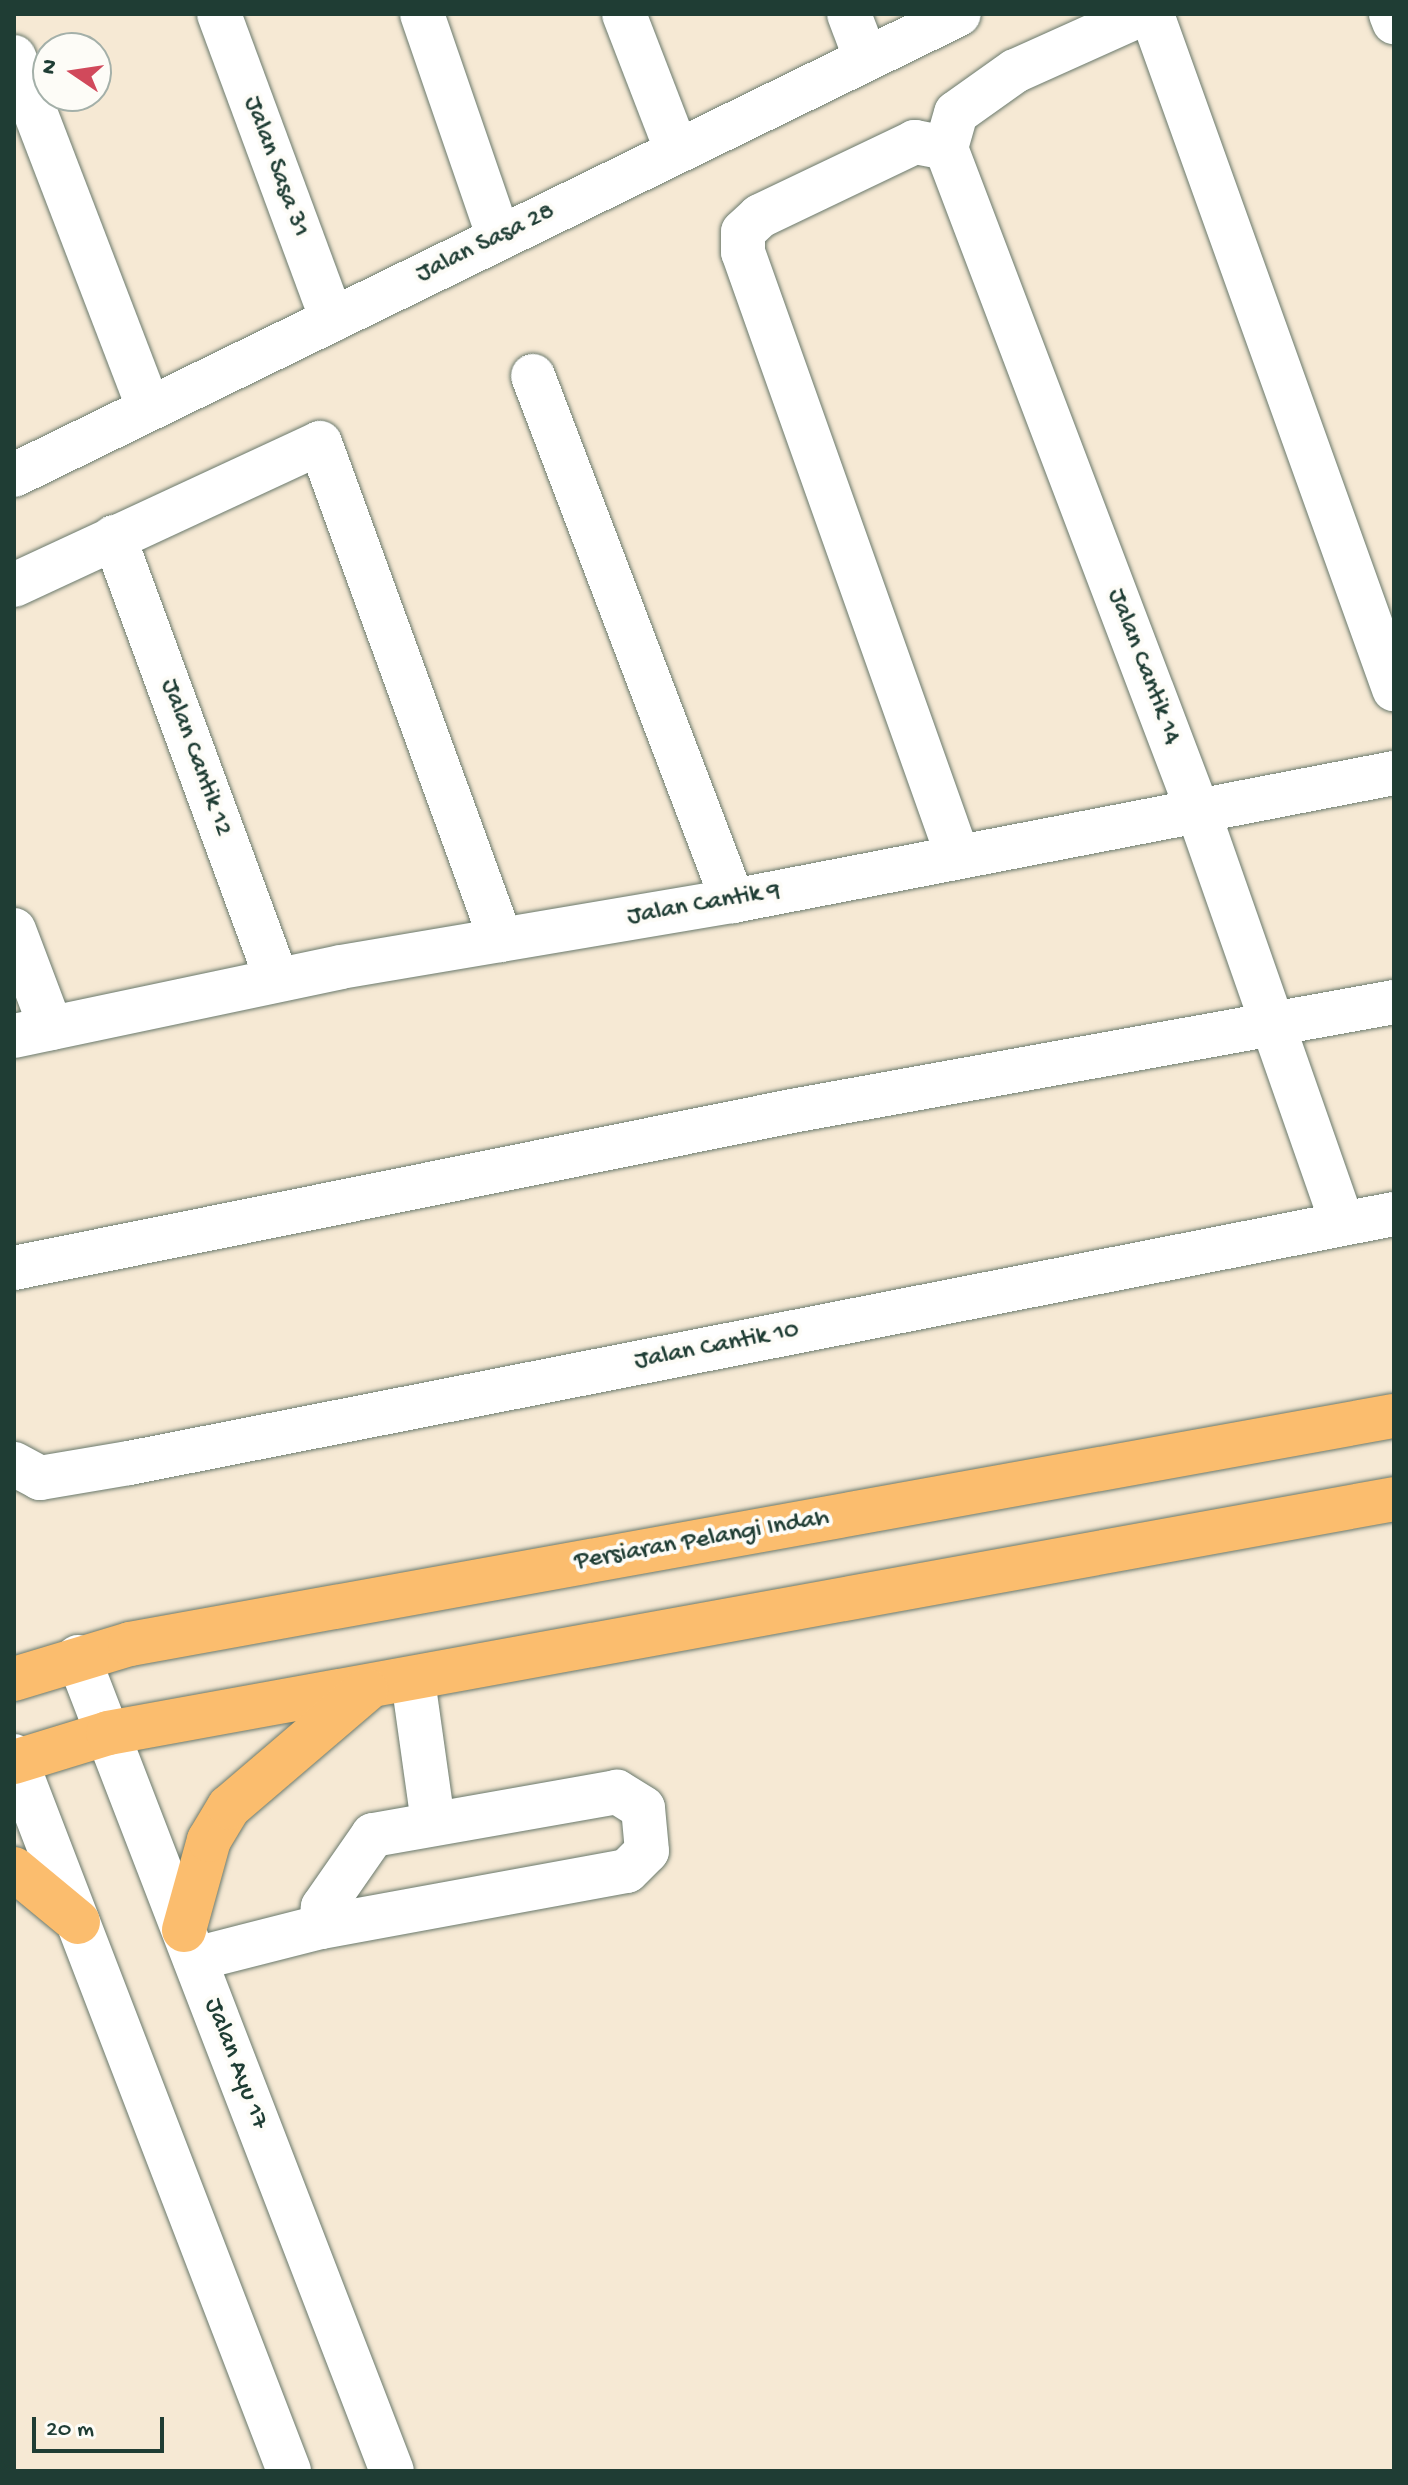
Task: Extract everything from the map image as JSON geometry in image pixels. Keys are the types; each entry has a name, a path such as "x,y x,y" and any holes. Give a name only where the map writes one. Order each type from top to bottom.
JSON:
{"main road":[{"name":"Persiaran Pelangi Indah","path":"14,1679 78,1657 1394,1416"},
{"path":"15,1760 108,1733 366,1690 1394,1499"},
{"path":"189,1944 209,1840 229,1807 366,1690"},
{"path":"14,1869 78,1922"}],"street":[{"name":"Jalan Sasa 31","path":"219,14 332,320"},
{"path":"422,14 499,238"},
{"path":"624,14 677,151"},
{"path":"849,14 866,59"},
{"name":"Jalan Sasa 28","path":"14,475 959,14"},
{"path":"958,857 743,252 743,232 760,216 915,142 951,131 1015,71 1143,14 1155,23 1394,689"},
{"path":"1391,14 1394,22"},
{"path":"14,57 149,408"},
{"name":"Jalan Cantik 14","path":"951,131 1199,814 1342,1223"},
{"path":"533,376 733,901"},
{"path":"14,585 320,443 501,940"},
{"name":"Jalan Cantik 12","path":"114,537 277,980"},
{"name":"Jalan Cantik 9","path":"32,1032 277,980 733,901 1199,814 1394,773"},
{"path":"14,930 32,1032"},
{"path":"14,1268 792,1111 1394,1002"},
{"name":"Jalan Cantik 10","path":"27,1471 1394,1214"},
{"name":"Jalan Ayu 17","path":"78,1657 392,2471"},
{"path":"413,1680 433,1822"},
{"path":"15,1760 289,2471"},
{"path":"189,1944 321,1927 627,1871 647,1851 643,1808 617,1792 373,1835 356,1849 323,1907 321,1927"}]}
